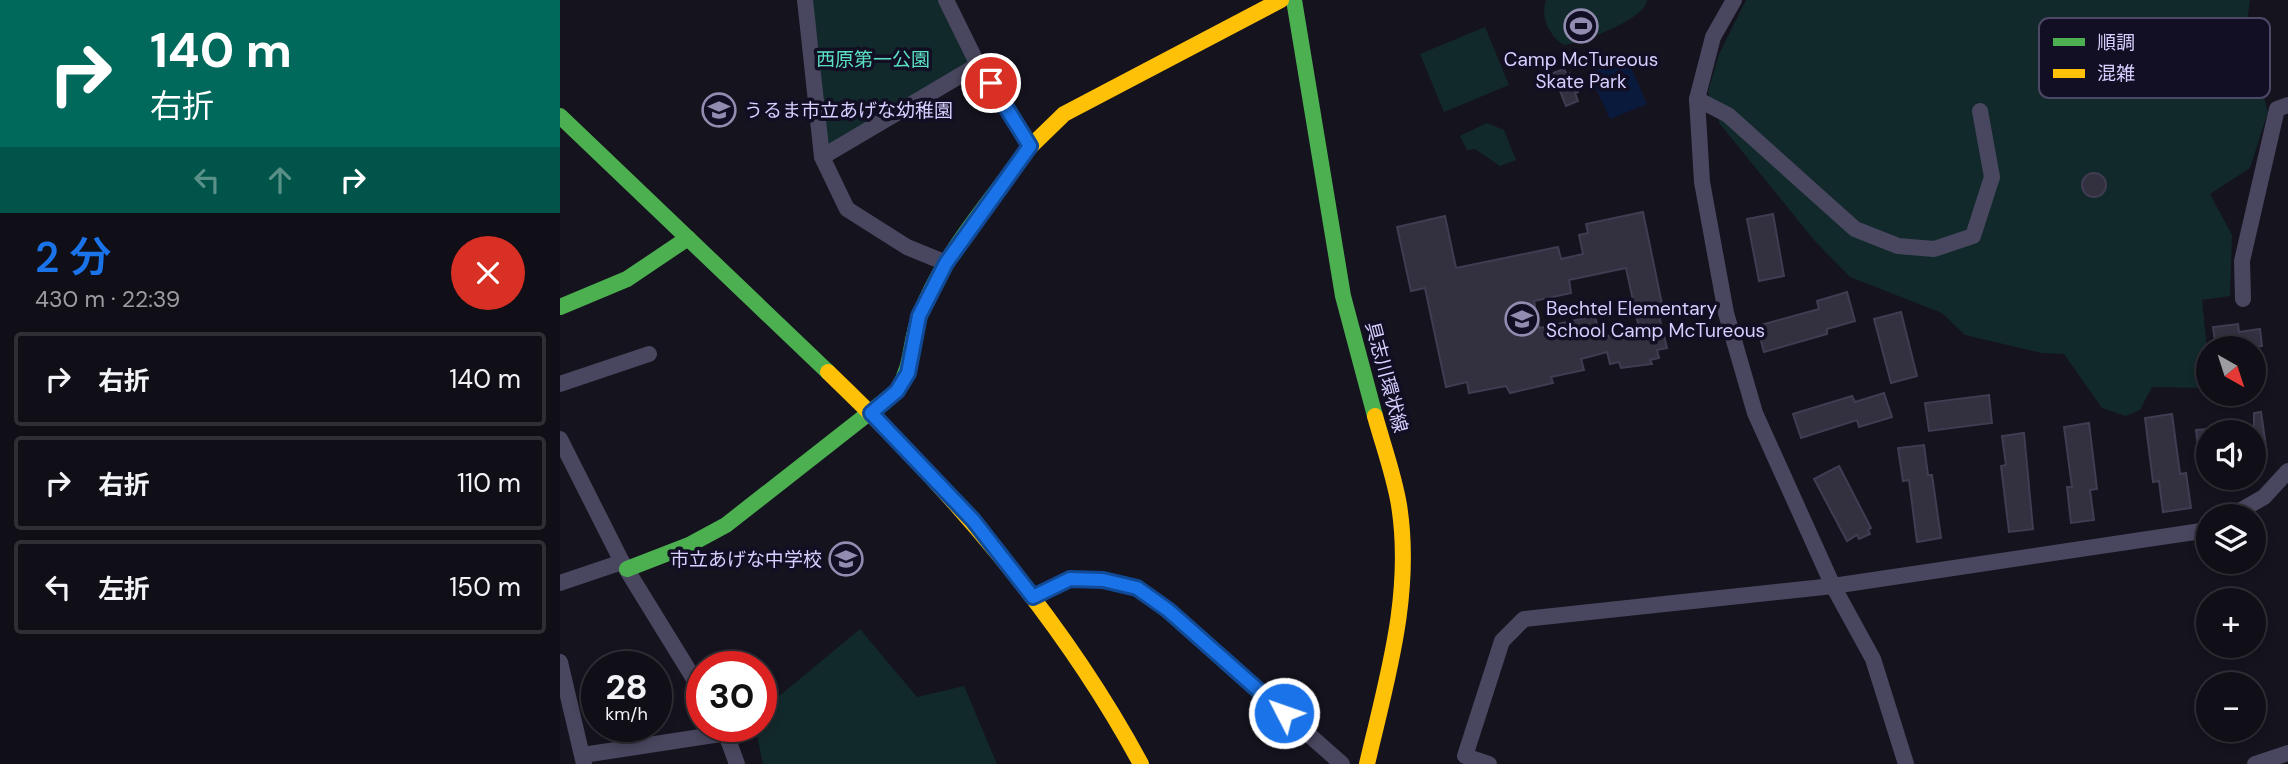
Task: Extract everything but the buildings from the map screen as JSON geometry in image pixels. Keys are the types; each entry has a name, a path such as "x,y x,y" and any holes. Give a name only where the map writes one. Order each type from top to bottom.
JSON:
{"street":[{"path":"804,0 822,157 847,209 907,247 946,263"},
{"path":"947,0 978,65 1030,146"},
{"path":"560,583 689,545 726,525 871,413 897,391 908,373 919,316 946,263 1030,146 1064,114 1281,0"},
{"name":"具志川環状線","path":"1294,0 1343,296 1399,504 1404,568 1401,618 1367,764"},
{"path":"1734,0 1713,37 1697,99 1702,182 1726,313 1755,413 1833,586 1873,659 1906,764"},
{"path":"822,157 978,65"},
{"path":"1697,99 1728,115 1854,229 1898,246 1934,249 1973,236 1983,211 1992,177 1980,111"},
{"path":"2243,299 2242,261 2277,109 2288,104"},
{"path":"560,116 871,413 973,520 1033,597 1115,716 1141,764"},
{"path":"560,307 599,294 640,274 688,238"},
{"path":"560,384 649,354"},
{"path":"560,439 624,566 686,666"},
{"path":"2252,504 2264,497 2288,471"},
{"path":"1489,764 1465,756 1502,641 1524,619 1833,586 2196,532"},
{"path":"1033,597 1070,579 1103,580 1137,588 1168,610 1342,764"},
{"path":"560,662 583,760 686,738"},
{"path":"729,742 737,764"},
{"path":"2255,764 2288,753"}],"green space":[{"name":"西原第一公園","path":"805,0 946,0 978,65 822,157"},
{"name":"Camp McTureous Skate Park","path":"1546,0 1647,0 1636,15 1625,22 1564,45 1547,25 1544,13"},
{"path":"1746,0 2250,0 2248,18 2039,18 2039,98 2264,98 2268,112 2250,168 2210,194 2232,235 2230,296 2202,300 2206,336 2196,336 2196,388 2152,387 2140,410 2126,416 2102,408 2064,354 2041,353 1965,335 1942,313 1850,277 1814,240 1720,124 1708,92 1719,54"},
{"path":"1485,27 1509,85 1444,112 1420,54"},
{"path":"1487,123 1504,130 1516,160 1500,166 1475,149 1467,150 1460,136"},
{"path":"860,629 917,697 964,686 997,764 763,764 758,742 777,742 777,698"}],"water":[{"path":"1627,58 1647,104 1610,119 1589,73"}],"traffic: fast":[{"path":"1294,0 1343,296 1375,416"},
{"path":"560,116 828,372"},
{"path":"627,569 689,545 726,525 897,391 909,362 920,315 941,271 968,229 1028,149"},
{"path":"560,307 627,279 688,238"}],"traffic: slow":[{"path":"1028,149 1064,114 1281,0"},
{"path":"828,372 917,461 1000,556 1075,657 1110,709 1141,764"},
{"path":"1367,764 1396,636 1403,571 1399,505 1375,416"}],"place":[{"name":"Camp McTureous Skate Park","path":"1581,26"},
{"name":"うるま市立あげな幼稚園","path":"719,110"},
{"name":"Bechtel Elementary School Camp McTureous","path":"1522,319"},
{"name":"市立あげな中学校","path":"846,559"}],"route":[{"path":"991,83 1030,146 946,263 919,316 908,373 897,391 871,413 973,520 1033,597 1070,579 1103,580 1137,588 1168,610 1284,713"}]}
